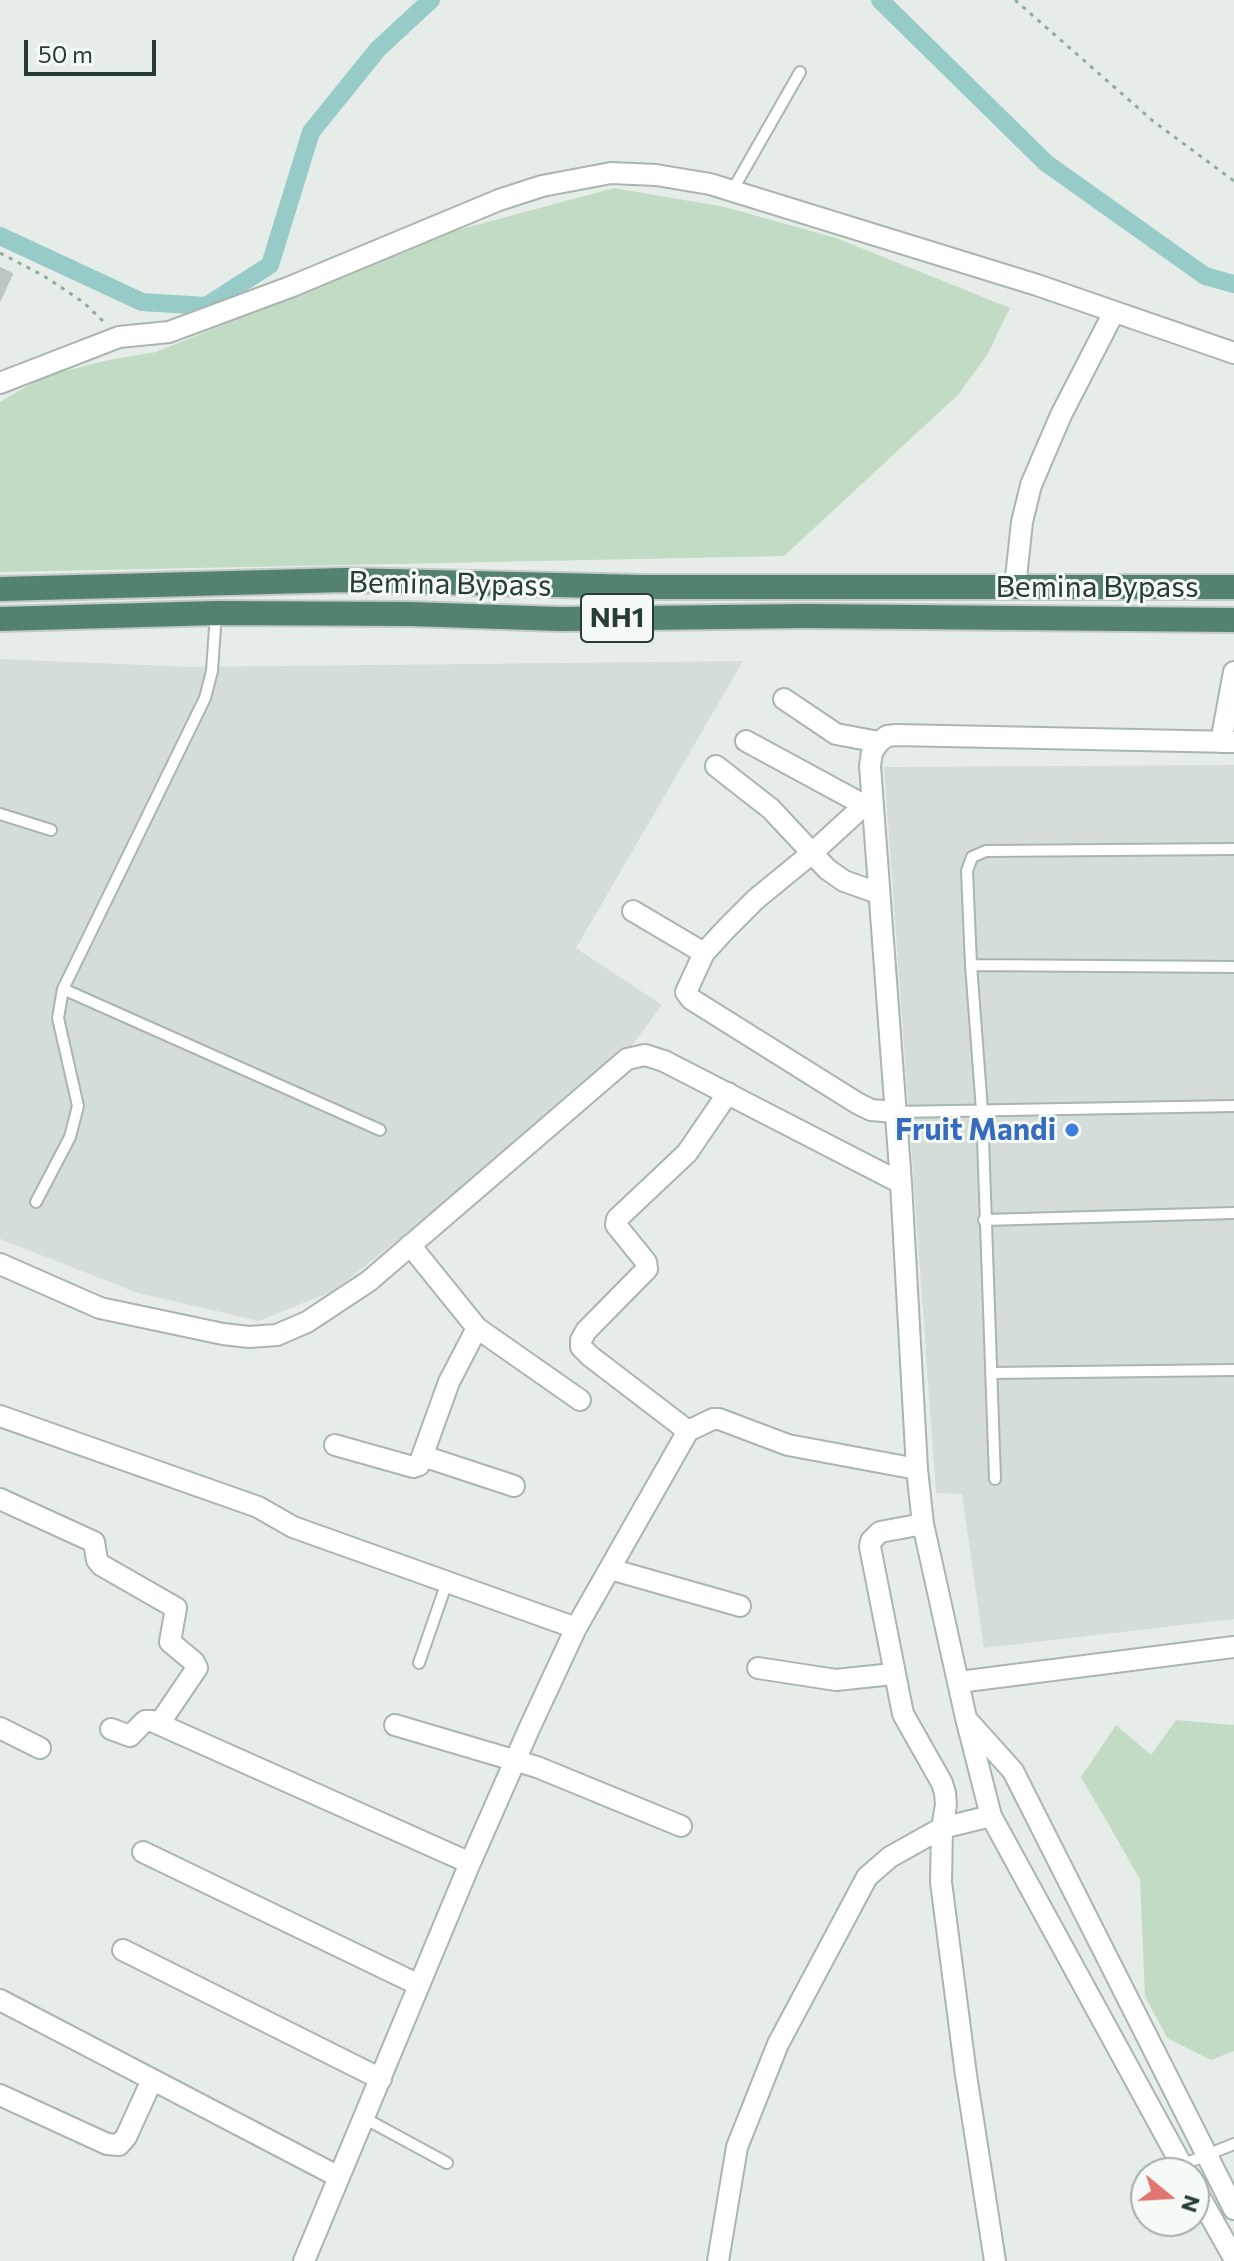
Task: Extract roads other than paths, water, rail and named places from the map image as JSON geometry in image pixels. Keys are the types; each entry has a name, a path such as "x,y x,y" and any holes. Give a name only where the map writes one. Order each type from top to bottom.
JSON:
{"highway":[{"name":"Bemina Bypass","path":"0,589 345,580 642,587 1234,587"},
{"name":"Bemina Bypass","path":"0,619 216,613 561,619 805,616 1234,620"}],"street":[{"path":"0,383 119,337 169,332 290,287 454,217 542,186 611,173 656,175 710,184 1037,285 1234,353"},
{"path":"1015,587 1022,522 1031,485 1061,415 1114,312"},
{"path":"1177,2157 991,1816 966,1718 923,1524 917,1469 901,1183 868,802 872,752 887,736 1228,742 1234,672"},
{"path":"784,699 836,734 879,742"},
{"path":"746,741 868,802"},
{"path":"716,766 771,809 827,869 844,881 878,893"},
{"path":"868,802 756,899 704,953 686,992 691,999 857,1103 871,1110 895,1112"},
{"path":"633,911 704,953"},
{"path":"0,1264 100,1308 185,1328 249,1337 277,1335 307,1322 369,1281 627,1059 645,1055 664,1061 728,1093 901,1183"},
{"path":"688,1431 590,1356 581,1347 581,1340 586,1331 647,1269 646,1262 616,1225 617,1219 687,1153 728,1093"},
{"path":"410,1245 477,1328 580,1400"},
{"path":"335,1445 413,1467 419,1465 449,1382 477,1328"},
{"path":"0,1416 258,1507 293,1527 576,1628"},
{"path":"304,2261 470,1863 576,1628 688,1431 719,1419 788,1445 917,1469"},
{"path":"423,1456 514,1486"},
{"path":"0,1499 94,1542 98,1562 176,1608 170,1642 197,1668 159,1724"},
{"path":"923,1524 880,1532 871,1541 872,1565 893,1674 908,1726 942,1783 946,1805 942,1828 941,1882 966,2075 995,2261"},
{"path":"610,1569 740,1606"},
{"path":"959,1682 1234,1647"},
{"path":"758,1668 836,1680 893,1674"},
{"path":"966,1718 1013,1771 1206,2153 1229,2188 1234,2209"},
{"path":"111,1729 130,1736 147,1720 159,1724 470,1863"},
{"path":"395,1725 537,1767 681,1826"},
{"path":"0,1728 40,1748"},
{"path":"718,2261 737,2147 778,2044 867,1877 890,1857 942,1828 991,1816"},
{"path":"143,1852 419,1985"},
{"path":"123,1950 381,2079"},
{"path":"0,2000 339,2177"},
{"path":"0,2095 107,2144 119,2145 126,2137 152,2080"},
{"path":"1210,2215 1234,2258"}],"lane":[{"path":"732,191 800,72"},
{"path":"36,1202 70,1137 78,1106 58,1018 63,989 205,698 212,671 216,613"},
{"path":"0,814 51,830"},
{"path":"995,1479 982,1110 967,871 972,857 986,851 1234,849"},
{"path":"971,965 1234,967"},
{"path":"63,989 380,1130"},
{"path":"895,1112 1234,1106"},
{"path":"984,1220 1234,1213"},
{"path":"991,1373 1234,1370"},
{"path":"419,1663 447,1582"},
{"path":"364,2118 447,2163"},
{"path":"1200,2157 1234,2144"}],"waterway":[{"path":"0,236 142,302 206,306 270,265 311,132 378,49 431,0"},
{"path":"880,0 1046,163 1205,276 1234,284"}],"place":[{"name":"Fruit Mandi","path":"1072,1130"}]}
